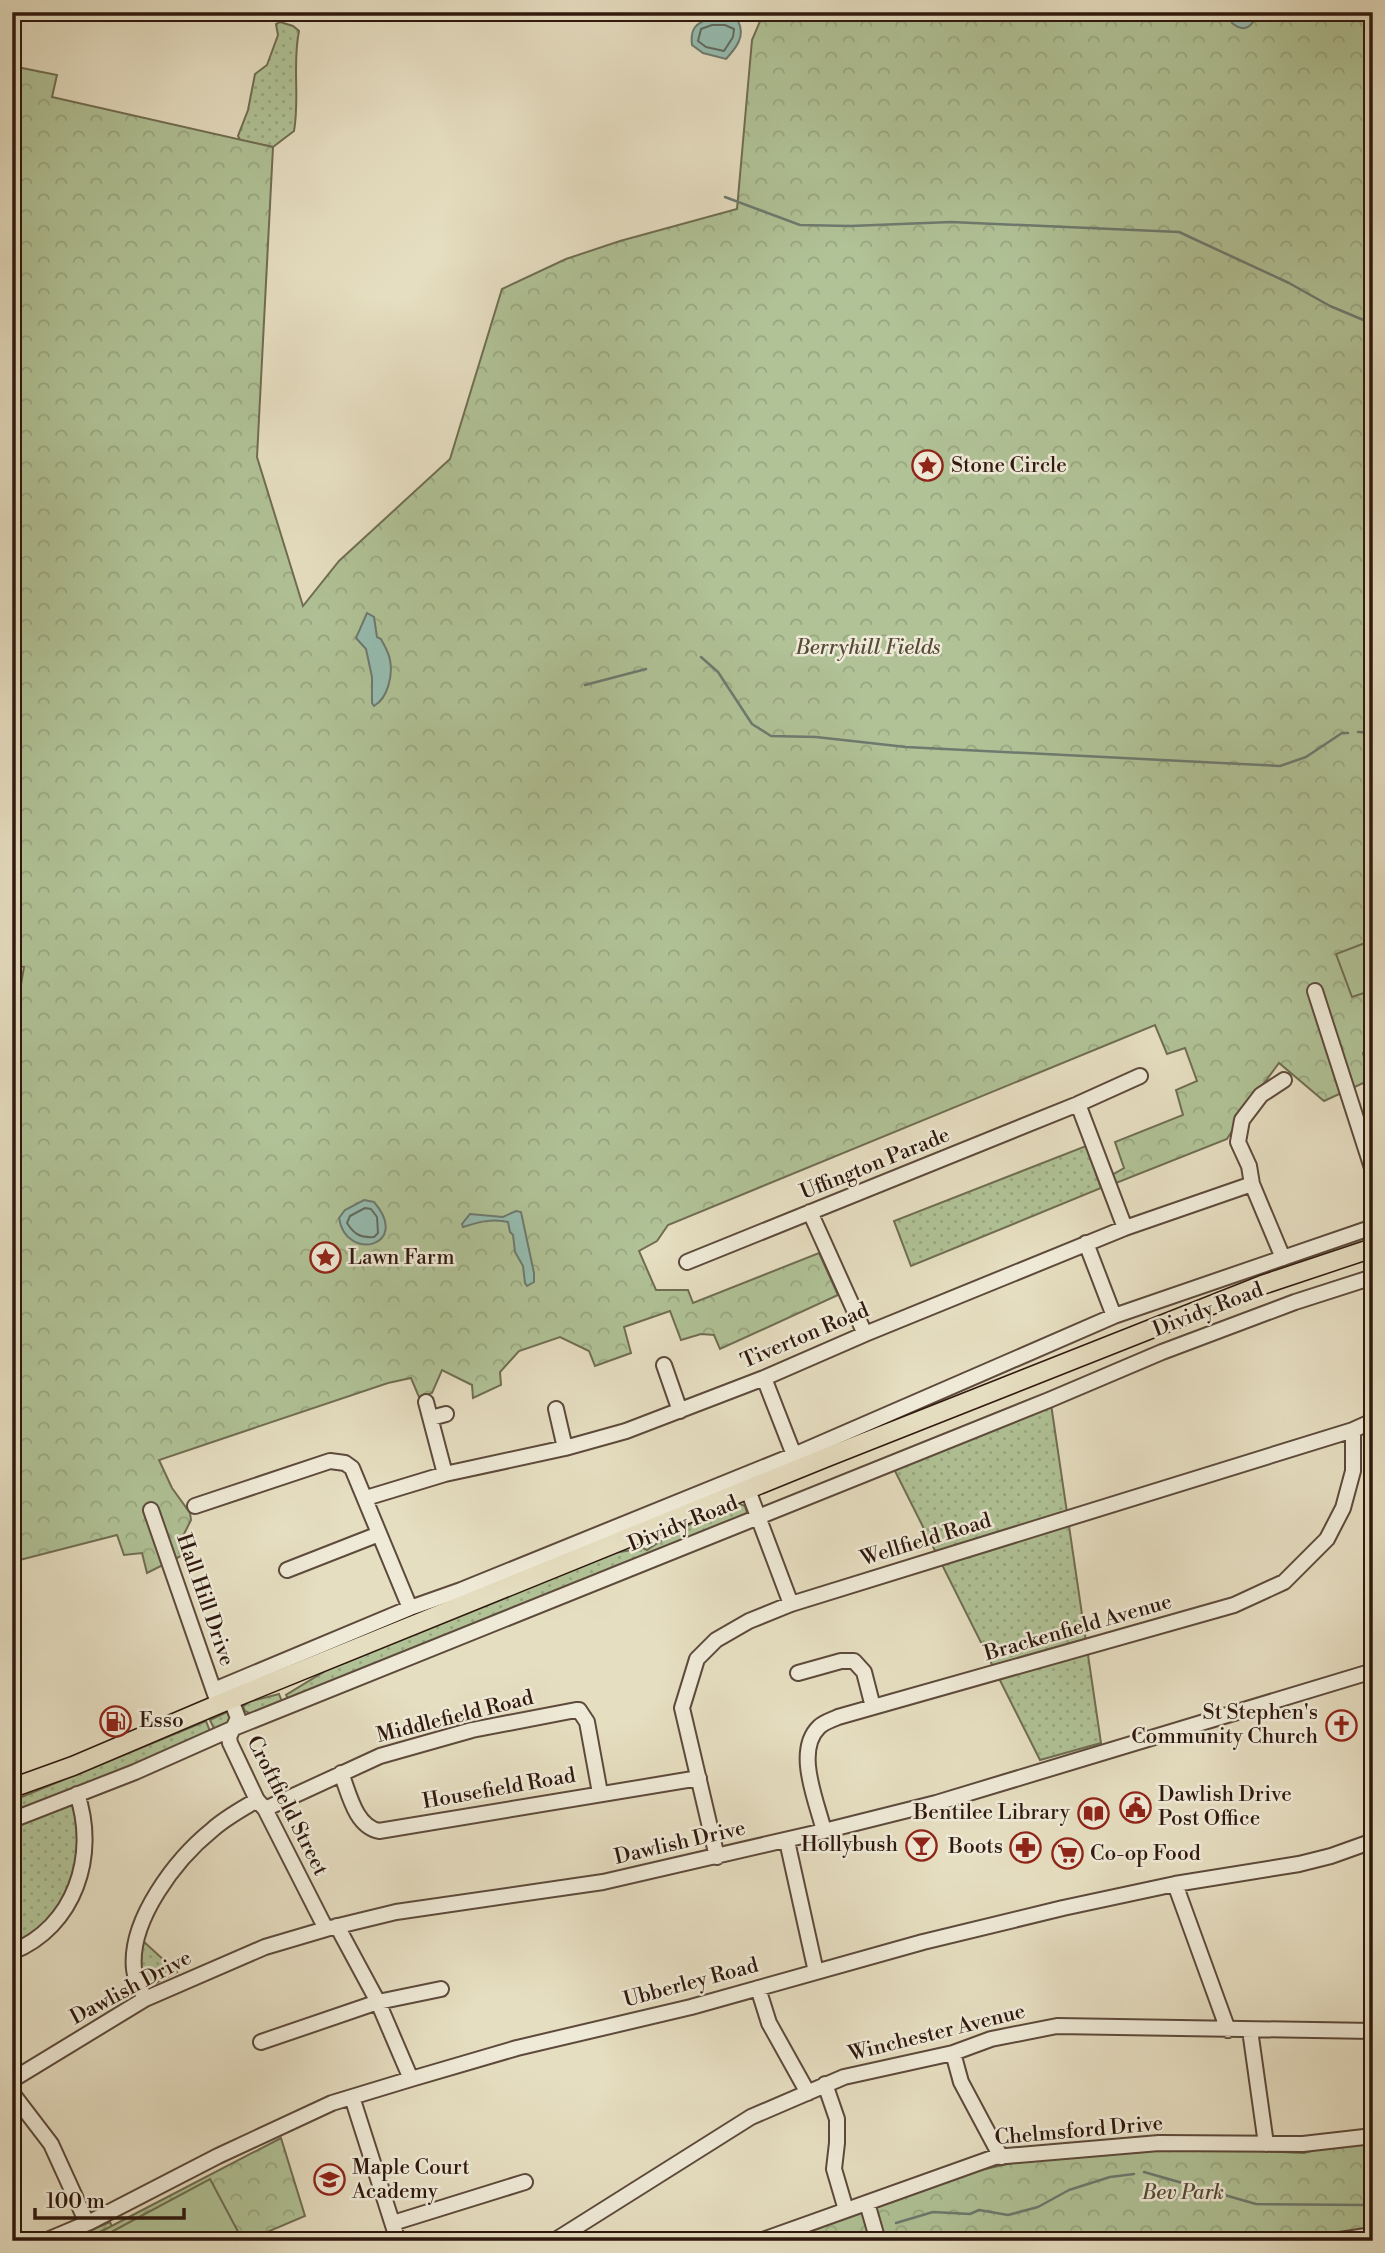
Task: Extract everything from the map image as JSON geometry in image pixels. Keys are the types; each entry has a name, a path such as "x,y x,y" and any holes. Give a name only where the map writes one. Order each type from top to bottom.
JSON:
{"main road":[{"name":"Dividy Road","path":"13,1786 73,1766 221,1698 1262,1285 1373,1248"}],"street":[{"path":"1315,990 1373,1171"},
{"name":"Uffington Parade","path":"687,1262 1078,1104 1140,1076"},
{"path":"1283,1258 1252,1184 1249,1166 1238,1142 1242,1120 1261,1095 1284,1080"},
{"path":"1078,1104 1125,1228"},
{"name":"Tiverton Road","path":"366,1498 445,1474 626,1431 764,1378 1125,1228 1252,1184"},
{"path":"810,1212 865,1334"},
{"name":"Dividy Road","path":"221,1698 410,1608 461,1590 794,1455 1114,1316 1373,1227"},
{"path":"1086,1244 1114,1316"},
{"name":"Dividy Road","path":"12,1820 1162,1352 1295,1302 1373,1277"},
{"path":"664,1365 680,1411"},
{"path":"764,1378 794,1455"},
{"path":"426,1402 445,1474"},
{"path":"556,1409 565,1447"},
{"path":"431,1419 446,1415"},
{"name":"Wellfield Road","path":"717,1857 682,1707 697,1659 716,1640 731,1630 791,1604 1353,1430 1373,1421"},
{"name":"Brackenfield Avenue","path":"824,1831 806,1760 811,1737 820,1725 873,1707 1234,1605 1284,1582 1326,1539 1343,1508 1353,1471 1353,1430"},
{"path":"195,1506 330,1461 345,1463 352,1468 366,1498 410,1608"},
{"path":"748,1490 791,1604"},
{"name":"Hall Hill Drive","path":"151,1510 221,1698"},
{"path":"287,1570 379,1534"},
{"path":"798,1673 841,1661 854,1661 864,1672 873,1707"},
{"name":"Dawlish Drive","path":"12,2080 145,1999 265,1947 396,1912 591,1885 824,1831 948,1799 1373,1671"},
{"name":"Croftfield Street","path":"221,1698 238,1718 229,1737 230,1743 261,1805 331,1928 378,2002 411,2079"},
{"name":"Middlefield Road","path":"145,1999 134,1969 136,1945 144,1920 162,1887 182,1859 205,1835 261,1805 380,1756 472,1730 576,1710 579,1710 587,1722 600,1793"},
{"name":"Housefield Road","path":"341,1773 358,1817 370,1829 379,1831 699,1778"},
{"path":"12,1952 33,1941 52,1924 64,1911 77,1885 85,1853 85,1833 77,1794"},
{"path":"787,1840 816,1972"},
{"name":"Ubberley Road","path":"45,2241 332,2103 411,2079 517,2048 691,2007 923,1942 1175,1884 1298,1864 1373,1842"},
{"path":"1175,1884 1228,2030"},
{"path":"758,1988 769,2024 808,2093"},
{"path":"261,2042 378,2002 441,1989"},
{"name":"Winchester Avenue","path":"554,2241 751,2117 844,2077 953,2053 990,2039 1057,2026 1373,2031"},
{"path":"1250,2030 1266,2144"},
{"path":"953,2053 961,2082 1000,2157"},
{"path":"825,2084 837,2119 838,2143 834,2169 846,2210"},
{"path":"12,2093 51,2144 87,2223"},
{"path":"352,2097 398,2241"},
{"name":"Chelmsford Drive","path":"760,2241 1000,2157 1158,2143 1303,2144 1373,2136"},
{"path":"393,2224 525,2182"},
{"path":"867,2203 878,2241"},
{"path":"1333,2241 1373,2235"}],"green space":[{"name":"Berryhill Fields","path":"764,12 1373,12 1373,1044 1363,1053 1370,1080 1324,1101 1279,1063 1227,1139 1116,1183 1112,1175 1124,1168 1115,1142 1183,1115 1176,1090 1197,1081 1185,1048 1167,1054 1155,1025 668,1225 657,1241 639,1251 656,1290 688,1290 693,1303 819,1253 838,1295 720,1349 714,1335 701,1334 681,1340 670,1311 624,1327 631,1353 595,1366 589,1351 560,1337 519,1351 500,1372 501,1385 473,1398 472,1385 442,1370 432,1393 419,1397 411,1378 388,1383 159,1460 172,1488 190,1513 191,1520 180,1542 183,1555 147,1573 142,1553 124,1555 117,1535 12,1562 12,1037 24,967 18,966 12,913 12,66 57,75 52,97 273,147 257,457 303,606 339,561 450,459 502,289 566,259 620,241 737,209 752,40"},
{"path":"280,22 299,31 296,56 296,119 294,131 273,147 240,140 238,136 248,110 255,74 267,65 278,35 276,24"},
{"path":"1373,940 1373,990 1352,997 1336,954"},
{"path":"1086,1146 1101,1188 911,1266 894,1221"},
{"path":"1051,1404 1101,1743 1040,1760 893,1467"},
{"path":"740,1504 745,1506 748,1516 290,1703 286,1695 327,1670 614,1553 643,1548 647,1550 677,1530"},
{"path":"279,1694 283,1704 251,1714 243,1707 248,1702"},
{"path":"227,1712 231,1718 229,1725 215,1731 210,1720"},
{"path":"206,1721 211,1734 12,1814 12,1801"},
{"path":"77,1794 85,1833 64,1911 12,1950 12,1819"},
{"path":"143,1941 177,1972 156,1983 144,1978 140,1965"},
{"path":"281,2138 305,2216 267,2232 259,2241 78,2241 104,2230"},
{"name":"Bev Park","path":"1373,2142 1373,2231 1314,2241 787,2241 967,2173 1017,2162 1178,2147 1304,2153 1329,2146"},
{"path":"210,2179 243,2241 118,2241 113,2231"},
{"path":"110,2222 118,2241 66,2241"}],"water":[{"path":"1231,12 1258,12 1251,25 1241,28 1232,23"},
{"path":"711,18 738,21 740,26 739,42 726,59 703,53 692,45 695,27"},
{"path":"367,613 374,617 377,637 386,649 391,666 386,692 374,706 366,649 356,638"},
{"path":"364,1200 374,1202 384,1217 386,1229 381,1238 373,1243 363,1244 353,1241 344,1232 339,1218 345,1210"},
{"path":"516,1211 521,1212 534,1273 534,1282 527,1286 508,1222 480,1222 463,1227 462,1224 470,1214 503,1217"}],"waterway":[{"path":"725,197 800,225 951,222 1179,232 1289,283 1330,306 1373,324"},
{"path":"701,657 718,672 752,724 771,736 816,737 906,747 1280,766 1306,757 1342,733 1348,733"},
{"path":"585,685 646,669"},
{"path":"1358,732 1373,733"},
{"path":"1144,2172 1256,2204 1364,2205 1373,2200"},
{"path":"896,2223 933,2212 970,2214 979,2210 1008,2215 1038,2207 1069,2190 1110,2177 1134,2174"}],"place":[{"name":"Stone Circle","path":"928,466"},
{"name":"Lawn Farm","path":"325,1258"},
{"name":"Esso","path":"116,1721"},
{"name":"St Stephen's Community Church","path":"1341,1725"},
{"name":"Dawlish Drive Post Office","path":"1135,1807"},
{"name":"Bentilee Library","path":"1093,1813"},
{"name":"Hollybush","path":"921,1845"},
{"name":"Boots","path":"1026,1847"},
{"name":"Co-op Food","path":"1067,1854"},
{"name":"Maple Court Academy","path":"329,2180"}]}
